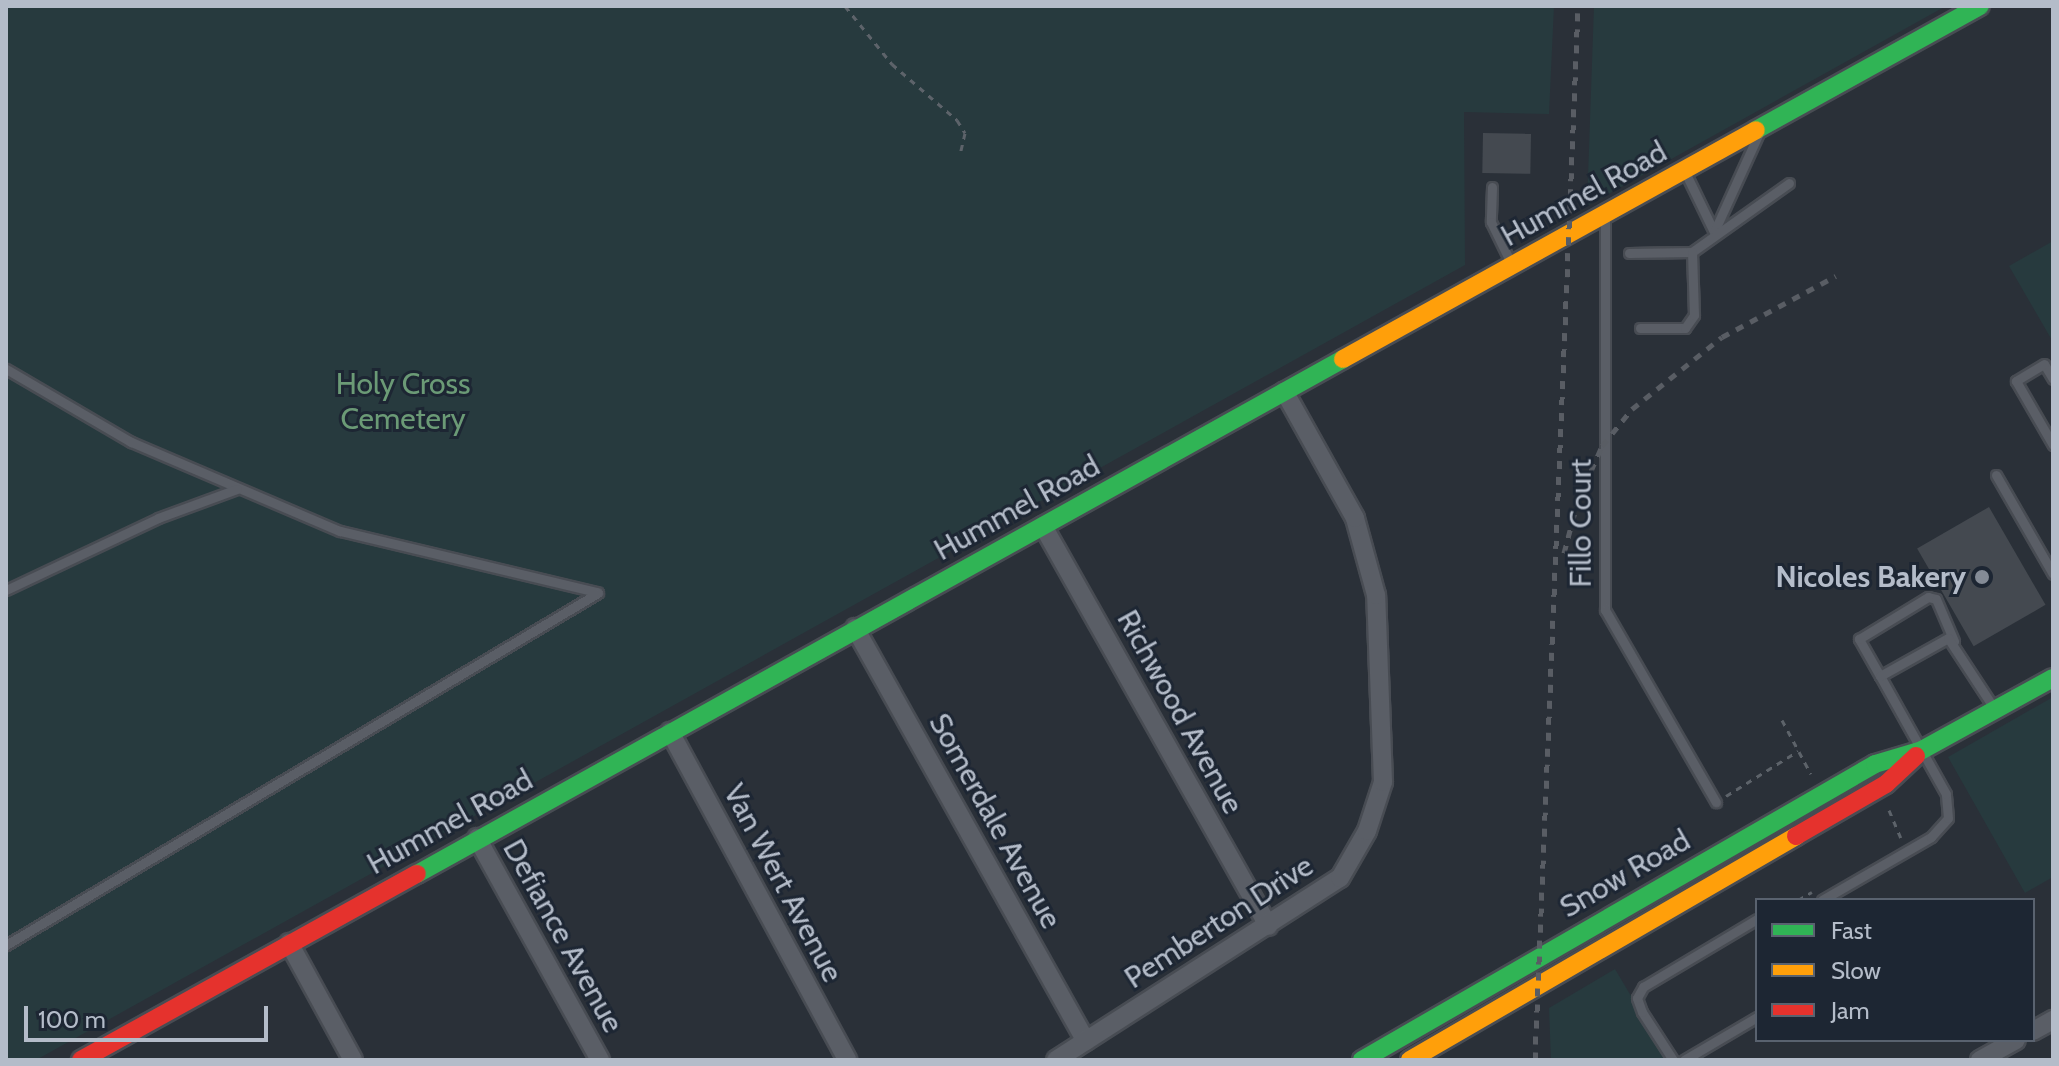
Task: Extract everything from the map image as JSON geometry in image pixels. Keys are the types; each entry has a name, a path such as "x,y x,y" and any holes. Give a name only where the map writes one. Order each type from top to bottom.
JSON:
{"street":[{"name":"Hummel Road","path":"81,1060 103,1055 289,943 1980,6"},
{"name":"Pemberton Drive","path":"1056,1060 1340,878 1367,831 1383,782 1376,595 1355,518 1284,391"},
{"name":"Richwood Avenue","path":"1043,526 1268,926"},
{"name":"Somerdale Avenue","path":"855,628 1086,1041"},
{"name":"Snow Road","path":"1362,1060 1875,764 1922,750 2053,678"},
{"name":"Van Wert Avenue","path":"670,732 847,1060"},
{"name":"Snow Road","path":"1410,1060 1886,784 1922,750"},
{"name":"Defiance Avenue","path":"477,838 600,1060"},
{"path":"289,943 353,1060"},
{"path":"2035,1030 2053,1020"},
{"path":"1980,1060 2012,1042"}],"lane":[{"path":"1714,232 1762,128"},
{"path":"1684,171 1714,232"},
{"path":"1629,253 1692,252 1714,232 1789,183"},
{"path":"1492,187 1491,222 1512,266"},
{"name":"Fillo Court","path":"1605,215 1605,610 1716,802"},
{"path":"1640,328 1685,328 1694,315 1692,252"},
{"path":"2053,379 2044,364 2016,381 2053,445"},
{"path":"6,369 131,442 340,531 598,593 6,945"},
{"path":"1996,475 2053,574"},
{"path":"6,590 158,518 237,489"},
{"path":"1825,898 1931,837 1948,818 1946,794 1859,639 1928,597 1936,599 1954,641 1996,711"},
{"path":"1880,676 1948,638 1954,641"},
{"path":"1673,1060 1642,1012 1637,998 1643,987 1755,920"},
{"path":"1684,1060 1755,1018"}],"path":[{"path":"845,6 892,64 957,120 965,133 960,155"},
{"path":"1782,720 1817,784"},
{"path":"1716,802 1798,751"},
{"path":"1888,847 1903,836 1889,810"},
{"path":"1801,898 1824,885"}],"green space":[{"name":"Holy Cross Cemetery","path":"6,6 1554,6 1549,114 1464,112 1465,265 36,1060 6,1060"},
{"path":"1594,6 1946,6 1587,206"},
{"path":"2053,241 2053,342 2009,266"},
{"path":"2053,697 2053,877 2025,893 1948,757"},
{"path":"1615,969 1669,1060 1551,1060 1549,1008"}],"building":[{"path":"1483,133 1531,134 1530,174 1482,173"},
{"name":"Nicoles Bakery","path":"1989,507 2046,605 1974,646 1917,548"}],"railway":[{"path":"1535,1060 1578,6"},
{"path":"1564,553 1578,500 1602,446 1632,409 1722,337 1836,276"}],"traffic: fast":[{"path":"1756,130 1980,6"},
{"path":"417,874 1343,359"},
{"path":"1362,1060 1875,764 1922,750 2053,678"}],"traffic: slow":[{"path":"1343,359 1756,130"},
{"path":"1410,1060 1796,836"}],"traffic: jam":[{"path":"1796,836 1886,784 1916,756"},
{"path":"81,1060 417,874"}],"place":[{"name":"Nicoles Bakery","path":"1982,577"}]}
